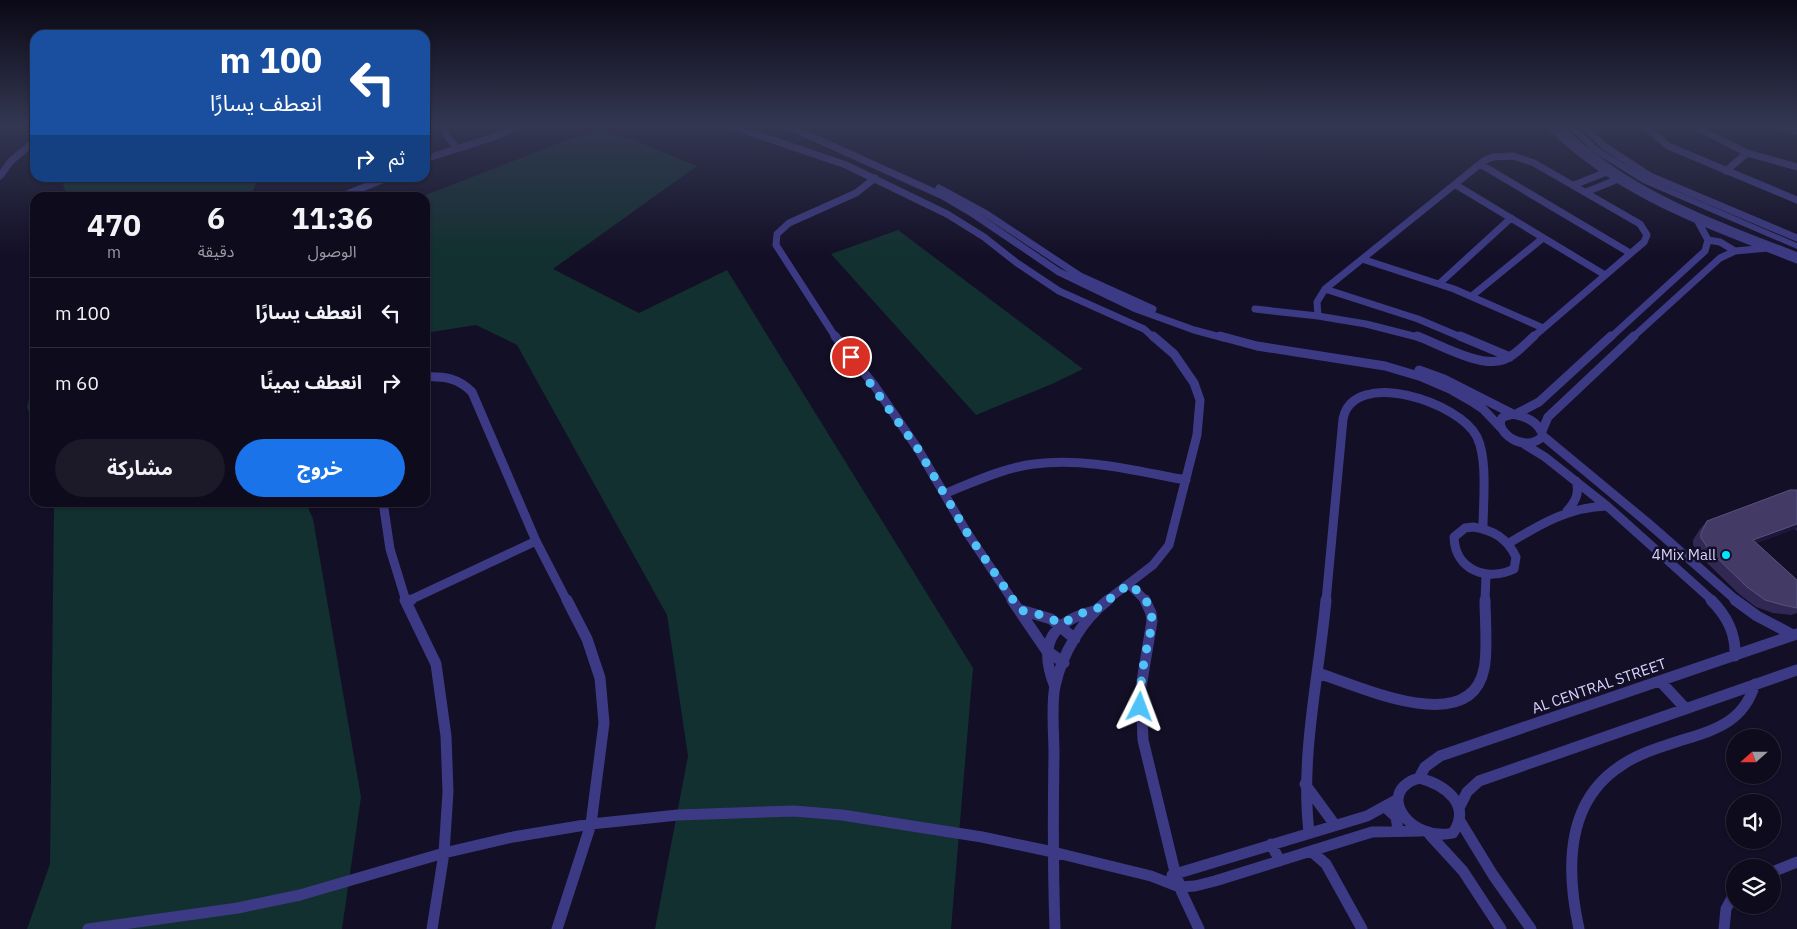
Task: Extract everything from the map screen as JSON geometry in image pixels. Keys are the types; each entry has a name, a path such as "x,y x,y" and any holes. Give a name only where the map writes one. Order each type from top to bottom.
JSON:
{"street":[{"path":"854,169 947,214 984,237 1017,263 1059,290 1110,316 1144,329 1174,354 1194,383 1200,400 1198,435 1169,545 1160,560 1094,611 1075,639 1055,688 1053,852 1055,929"},
{"path":"889,169 943,196 983,220 1059,272 1136,309 1194,330 1249,344 1289,352 1385,366 1422,377 1472,401 1488,414 1507,435 1545,457 1607,506 1708,596 1724,614 1734,633 1735,656"},
{"path":"893,169 952,194 1010,229 1059,264 1134,302 1192,323 1247,338 1369,358 1422,370 1452,382 1488,403 1535,422 1543,434 1584,471 1631,508 1724,590 1762,621 1795,635"},
{"path":"1318,316 1317,302 1325,289 1474,169"},
{"path":"1489,169 1630,253"},
{"path":"1255,309 1318,316 1393,329 1487,362 1505,361 1646,240 1646,230 1640,224 1547,169"},
{"path":"1599,169 1616,180 1696,218 1797,260"},
{"path":"1610,169 1663,202 1797,255"},
{"path":"1625,169 1797,246"},
{"path":"1639,169 1684,195 1797,238"},
{"path":"1722,169 1797,200"},
{"path":"1574,185 1604,173"},
{"path":"875,178 845,199 789,223 777,234 776,245 839,342 896,416 946,493 991,570 1046,650 1064,663"},
{"path":"1586,192 1616,180"},
{"path":"356,192 378,182"},
{"path":"1456,185 1605,275"},
{"path":"1440,283 1511,218"},
{"path":"1502,429 1501,420 1503,417 1515,414 1539,402 1705,251 1708,240 1696,218"},
{"path":"1473,295 1543,238"},
{"path":"1708,240 1726,244 1734,251"},
{"path":"1524,444 1533,444 1540,441 1548,417 1720,258 1734,251 1768,248"},
{"path":"1362,259 1473,295 1543,328"},
{"path":"1674,279 1688,286"},
{"path":"1325,289 1418,319 1510,357"},
{"path":"1575,370 1589,378"},
{"path":"430,377 453,378 465,384 472,392 536,541 587,639 600,678 604,723 591,824 557,929"},
{"path":"1309,832 1305,783 1318,673 1342,427 1346,411 1351,405 1370,395 1402,393 1437,404 1466,424 1477,435 1481,449 1483,528"},
{"path":"946,493 1018,467 1051,462 1085,464 1186,480"},
{"path":"1567,511 1580,490 1572,473 1574,470 1584,471"},
{"path":"1509,543 1567,511 1582,507 1607,506"},
{"path":"384,507 390,549 406,602 436,664 446,736 448,792 444,853 432,929"},
{"path":"1465,528 1483,528 1497,534 1509,543 1516,557 1514,569 1507,574 1498,576 1486,575 1472,568 1460,558 1453,543 1454,537 1465,528"},
{"path":"406,602 536,541"},
{"path":"1318,673 1427,706 1448,704 1467,698 1481,680 1484,669 1486,575"},
{"path":"1129,584 1147,601 1152,612 1153,623 1142,676 1140,717 1147,762 1179,887 1199,929"},
{"path":"1708,596 1721,597 1724,594 1724,590"},
{"path":"1020,610 1046,616 1061,624 1075,639"},
{"path":"1055,688 1046,662 1046,650 1049,640 1061,624 1076,616 1094,611"},
{"name":"AL CENTRAL STREET","path":"1419,778 1425,767 1440,756 1795,635"},
{"path":"88,929 198,915 300,895 444,853 513,837 591,824 678,815 794,811 842,815 982,837 1053,852 1161,879 1179,887 1195,886 1372,832 1398,830 1446,836 1458,828 1460,821 1459,808 1464,794 1470,786 1479,781 1797,670"},
{"path":"1660,681 1686,709"},
{"path":"1579,929 1570,876 1571,846 1578,819 1588,796 1603,778 1623,764 1717,729 1732,721 1747,705 1754,684"},
{"path":"1459,808 1447,790 1438,783 1419,778 1406,782 1401,786 1398,799 1405,817 1425,833 1463,871 1501,929"},
{"path":"1305,783 1335,825"},
{"path":"1161,879 1309,832 1367,816 1398,799"},
{"path":"1386,807 1396,815 1399,823 1398,830"},
{"path":"1460,821 1493,875 1531,929"},
{"path":"1271,844 1280,861"},
{"path":"1326,846 1326,864"},
{"path":"1312,851 1326,864 1362,929"},
{"path":"1781,868 1797,862"},
{"path":"1208,865 1215,881"},
{"path":"1724,929 1726,911"}],"green space":[{"path":"492,169 692,169 553,269 639,313 727,270 973,668 951,929 655,929 688,756 667,615 517,345 476,325 430,332 430,193"},
{"path":"62,182 256,182 252,192 65,192"},
{"path":"898,230 1083,369 1052,384 976,415 831,254"},
{"path":"30,394 30,416 27,407"},
{"path":"54,507 308,507 313,519 361,797 342,929 27,929 50,864"}],"building":[{"name":"4Mix Mall","path":"1790,490 1797,490 1797,524 1753,540 1797,580 1797,608 1765,600 1747,587 1710,551 1701,538 1701,533 1707,521"}],"place":[{"name":"4Mix Mall","path":"1726,555"}],"route":[{"path":"851,357 896,416 946,493 966,531 1020,610 1046,616 1061,624 1082,613 1094,611 1129,584 1147,601 1152,612 1153,623 1145,656 1140,707"}]}
